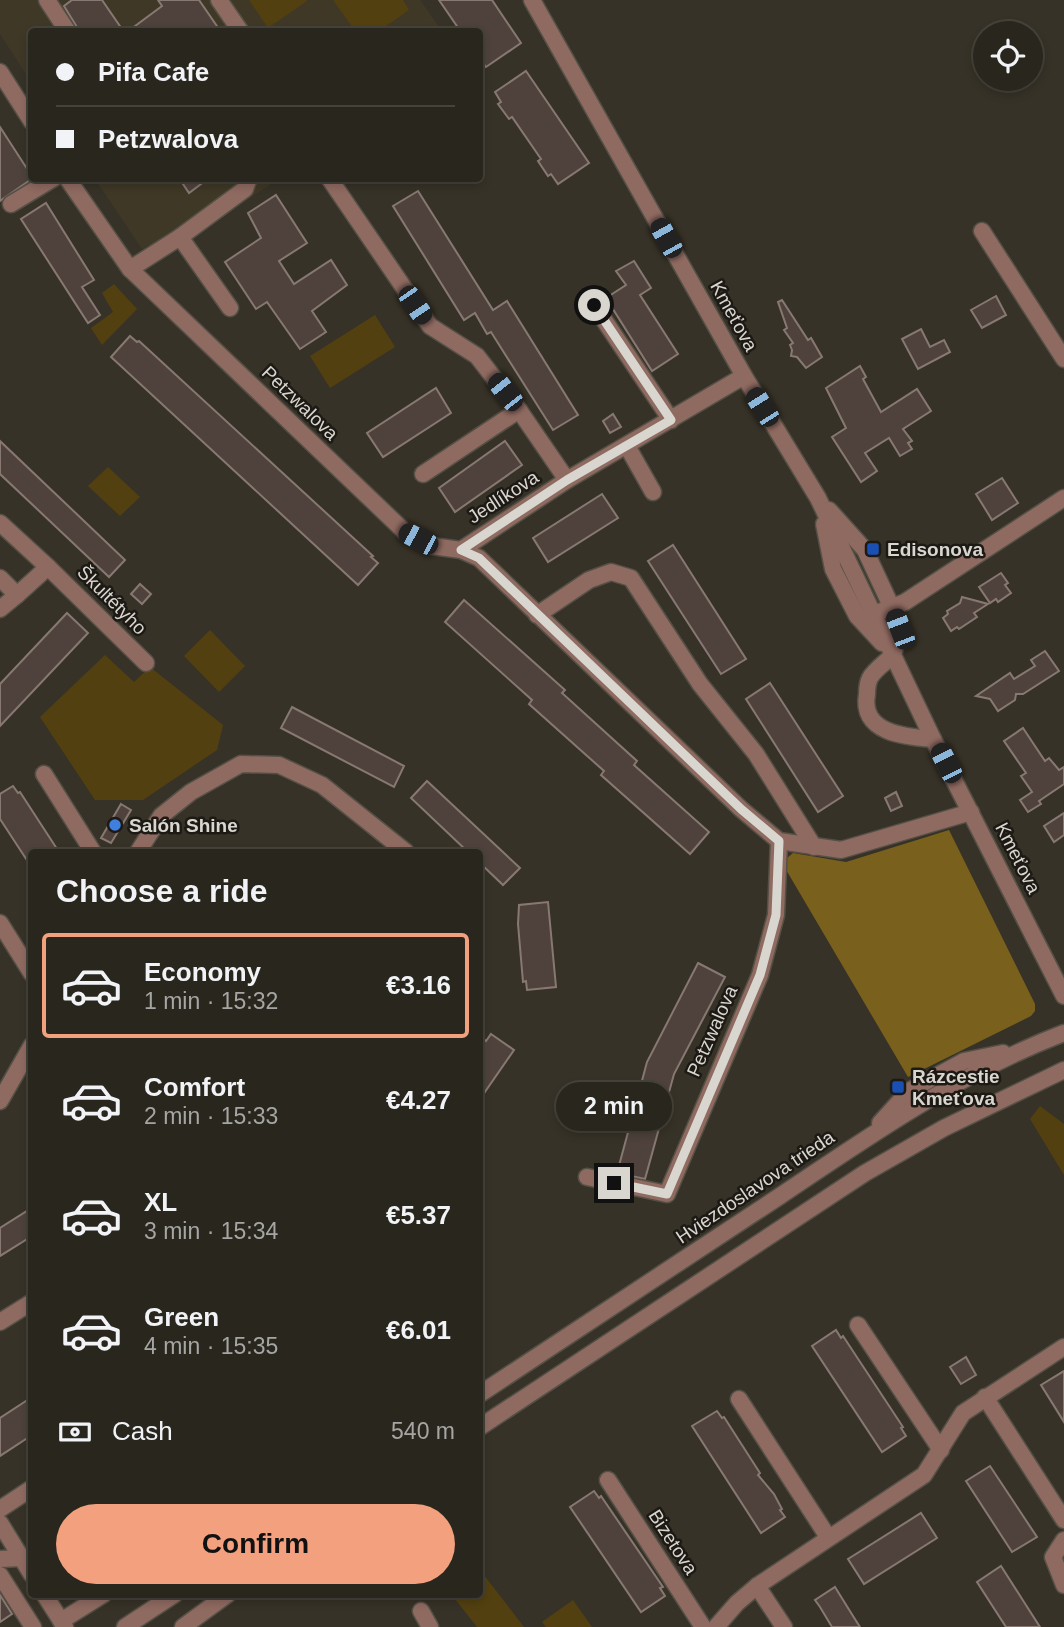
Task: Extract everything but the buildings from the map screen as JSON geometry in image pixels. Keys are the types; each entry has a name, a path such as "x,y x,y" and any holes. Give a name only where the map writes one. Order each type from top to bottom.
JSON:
{"street":[{"path":"47,0 65,28"},
{"path":"219,0 238,28"},
{"name":"Kmeťova","path":"532,0 744,376 818,498 933,739 1064,996"},
{"path":"0,72 28,116"},
{"path":"11,204 47,182"},
{"name":"Petzwalova","path":"70,182 130,269 404,531 432,546 461,550 479,558 741,809 779,841 776,915 760,975 667,1194 587,1177"},
{"path":"130,269 245,190 247,182"},
{"name":"Jedlíkova","path":"333,182 430,326 477,356 519,410 567,480"},
{"path":"982,231 1062,350"},
{"path":"180,237 230,308"},
{"path":"594,305 671,420"},
{"name":"Jedlíkova","path":"461,550 567,480 744,376"},
{"path":"423,474 519,410"},
{"path":"627,446 653,492"},
{"path":"818,498 865,550 900,629 893,655 870,678 864,706 872,721 889,732 933,739"},
{"path":"818,498 833,569 857,616 893,655"},
{"path":"874,614 892,608 1064,498"},
{"name":"Škultétyho","path":"0,523 48,566 146,663"},
{"name":"Škultétyho","path":"0,609 48,566"},
{"path":"537,615 589,580 611,572 631,578 700,684 755,754 814,847"},
{"path":"0,578 17,595"},
{"path":"140,849 161,816 191,792 241,764 279,765 322,786 401,849"},
{"path":"44,774 91,849"},
{"path":"779,841 841,850 971,812"},
{"path":"0,923 28,968"},
{"name":"Hviezdoslavova trieda","path":"483,1390 944,1090 1023,1048 1064,1033"},
{"path":"0,1101 28,1052"},
{"path":"483,1425 865,1173 944,1128 1064,1070"},
{"path":"0,1322 28,1304"},
{"path":"858,1325 941,1450"},
{"path":"716,1627 737,1603 757,1586 924,1475 963,1413 1064,1347"},
{"path":"985,1397 1064,1520"},
{"path":"739,1399 828,1537"},
{"path":"483,1434 494,1417"},
{"name":"Bizetova","path":"608,1480 703,1627"},
{"path":"0,1509 28,1491"},
{"path":"0,1523 28,1569"},
{"path":"1064,1540 1054,1558 1064,1585"},
{"path":"0,1559 21,1558"},
{"path":"0,1575 33,1627"},
{"path":"757,1586 776,1623"},
{"path":"47,1598 63,1624 99,1598"},
{"path":"125,1627 169,1598"},
{"path":"183,1627 223,1598"},
{"path":"421,1611 430,1627"}],"shaded area":[{"path":"0,0 420,0 440,28 28,28 28,77 0,34"},
{"path":"249,0 306,0 307,1 268,28"},
{"path":"333,0 403,0 409,10 383,28 353,28"},
{"path":"97,182 274,182 195,233 186,226 142,249"},
{"path":"114,284 137,309 102,345 91,328 113,312 102,293"},
{"path":"375,315 395,347 330,388 310,356"},
{"path":"108,467 140,497 120,516 88,486"},
{"path":"210,630 245,666 219,692 184,656"},
{"path":"105,655 134,682 150,667 223,725 217,750 143,800 95,800 40,717"},
{"path":"949,830 1035,1004 1035,1011 1031,1016 908,1077 785,868 787,858 793,853 846,862"},
{"path":"1040,1106 1064,1124 1064,1175 1030,1119"},
{"path":"483,1574 524,1627 477,1627 454,1598 483,1598"},
{"path":"573,1600 592,1627 546,1627 542,1622"}],"place":[{"name":"Edisonova","path":"873,549"},
{"name":"Salón Shine","path":"115,825"},
{"name":"Rázcestie Kmeťova","path":"898,1087"}],"route":[{"path":"594,305 671,420 567,480 461,550 479,558 741,809 779,841 776,915 760,975 667,1194 614,1183"}]}
